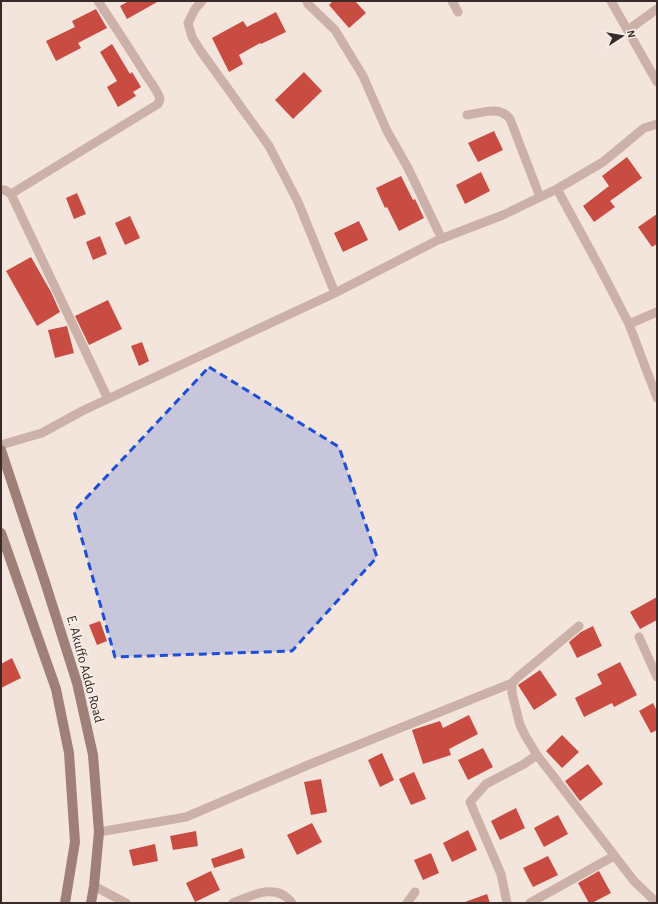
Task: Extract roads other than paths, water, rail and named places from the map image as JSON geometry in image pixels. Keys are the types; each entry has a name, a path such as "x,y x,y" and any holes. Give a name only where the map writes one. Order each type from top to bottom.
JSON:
{"main road":[{"name":"E. Akuffo Addo Road","path":"1,450 77,683 93,755 99,832 91,903"},
{"path":"1,532 56,690 69,753 74,842 65,903"}],"street":[{"path":"11,194 158,104 160,99 158,92 98,1"},
{"path":"202,1 188,23 192,37 269,146 298,202 335,293"},
{"path":"307,1 308,4 335,30 363,76 387,131 408,168 442,238"},
{"path":"452,1 458,12"},
{"path":"612,1 657,82"},
{"path":"628,30 657,9"},
{"path":"467,115 497,110 506,114 510,119 540,197"},
{"path":"1,445 42,433 108,399 335,293 442,238 503,214 557,189 602,162 644,128 657,124"},
{"path":"557,189 629,324 657,398"},
{"path":"1,190 5,190 11,194 108,399"},
{"path":"629,324 657,312"},
{"path":"99,832 186,817 308,765 512,683 518,676 579,626"},
{"path":"639,637 657,677"},
{"path":"512,683 512,693 520,725 537,755 634,881 657,903"},
{"path":"507,903 501,874 470,802 486,784 524,764 537,755"},
{"path":"530,903 614,856"},
{"path":"94,886 126,903"},
{"path":"233,903 259,892 276,891 288,897 292,903"},
{"path":"407,903 415,892"}]}
